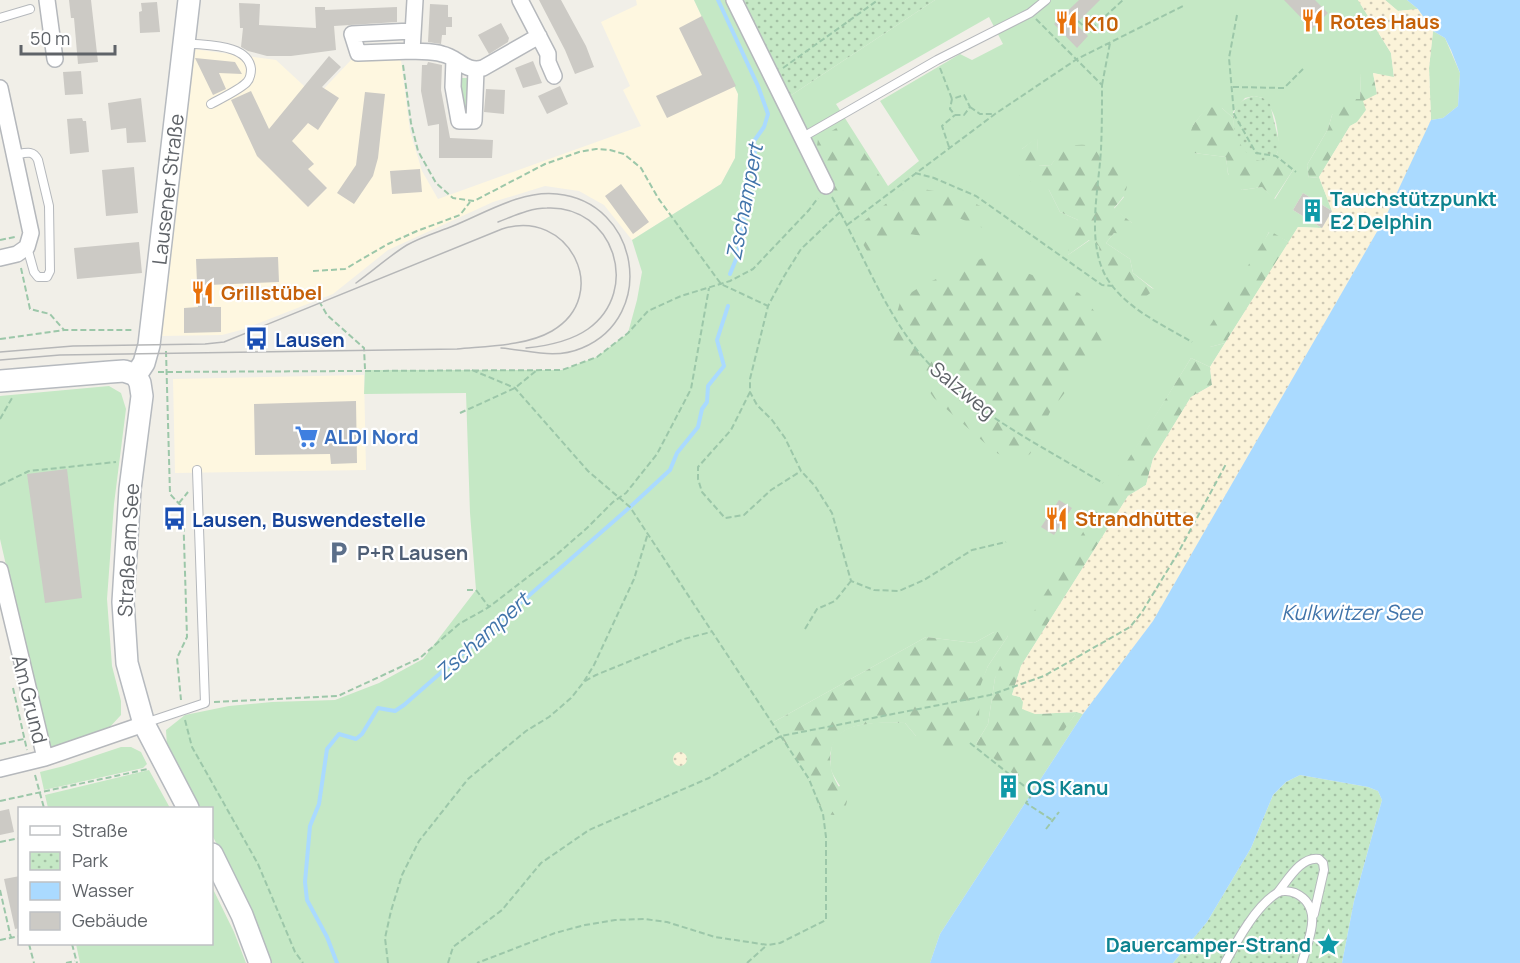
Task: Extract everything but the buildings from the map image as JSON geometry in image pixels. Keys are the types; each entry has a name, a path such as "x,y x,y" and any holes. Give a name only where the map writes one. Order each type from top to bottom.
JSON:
{"main road":[{"name":"Lausener Straße","path":"136,375 144,363 149,345 189,0"},
{"path":"0,381 117,371 136,375"},
{"name":"Straße am See","path":"136,375 142,396 130,489 123,625 128,663 144,724 187,807"},
{"path":"213,856 242,915 260,963"}],"street":[{"path":"47,0 55,59"},
{"path":"407,52 415,0"},
{"path":"520,0 548,54 548,62 554,76"},
{"path":"734,0 826,186"},
{"path":"412,31 352,34 358,54 441,53 469,69 476,70 539,36"},
{"path":"454,59 453,87 459,121 474,121 476,70"},
{"path":"0,88 31,233 22,251 0,258"},
{"name":"Am Grund","path":"0,570 38,760"},
{"path":"0,769 38,760 144,724"}],"lane":[{"path":"803,137 937,60 1030,13 1046,0"},
{"path":"0,18 30,9"},
{"path":"184,43 230,48 249,60 252,72 247,82 211,104"},
{"path":"14,155 30,152 35,154 38,160 50,206 50,271 47,277 38,277 22,251"},
{"path":"144,724 182,709 205,703 197,470"},
{"path":"1225,963 1237,940 1254,917 1299,867 1308,860 1319,859 1323,863 1324,870 1302,963"},
{"path":"1277,893 1283,891 1295,893 1310,905 1314,916"}],"path":[{"path":"772,76 878,0"},
{"path":"1078,21 1089,32 1123,0"},
{"path":"847,225 949,147 1077,59 1185,5"},
{"path":"1030,13 1102,85"},
{"path":"1237,15 1229,58 1234,114 1256,153 1276,156 1296,172"},
{"path":"1110,43 1102,85 1101,147 1095,220 1098,252 1108,279 1131,305 1192,342"},
{"path":"407,52 411,123 422,159 433,178 447,194 453,198 470,202"},
{"path":"937,60 952,99 950,109 955,115"},
{"path":"1232,87 1284,88 1303,69"},
{"path":"952,99 964,95 970,107 980,114 995,114"},
{"path":"949,147 942,126 955,115 964,115 970,107"},
{"path":"313,271 345,269 388,244 460,215 470,202 489,195 545,164 579,152 610,150 624,154 641,168 658,198 721,284 768,306"},
{"path":"915,173 934,178 976,196 1102,285 1114,286"},
{"path":"166,373 562,370 597,357 628,333 648,311 681,296 721,284 753,269 809,210 826,186"},
{"name":"Salzweg","path":"826,186 892,314 930,365 988,413 1103,483"},
{"path":"801,471 771,490 744,515 725,518 702,492 698,479 698,467 731,430 750,392 750,379 768,306 801,249 840,212"},
{"path":"22,251 30,309 50,315 64,330"},
{"path":"205,703 338,696 420,658 459,624 489,608 555,556 613,502 621,498 657,454 691,389 709,287"},
{"path":"319,301 327,315 364,348 365,370"},
{"path":"0,339 64,330 140,330"},
{"path":"166,345 170,494 183,508 187,637 177,658 182,709 192,747 258,864 295,951 303,963"},
{"path":"470,370 515,388 588,471 621,498 637,516 809,780 823,814 826,837 826,920 780,943 768,945 715,937 668,922 644,919 615,920 555,933 477,963"},
{"path":"460,413 515,388 537,370"},
{"path":"750,392 757,405 785,438 801,471 815,486 832,513 852,581"},
{"path":"0,485 29,471 74,468 134,458"},
{"path":"448,963 453,947 502,910 541,863 589,830 709,778 781,736 990,695 1044,676 1130,627 1142,612 1178,553 1226,464"},
{"path":"388,963 385,939 391,911 402,875 420,841 468,779 526,731 549,717 571,698 583,683 594,665 634,579 648,533"},
{"path":"852,581 874,590 899,591 924,580 972,550 1006,542"},
{"path":"805,629 817,609 835,601 852,581"},
{"path":"467,590 476,590 489,608"},
{"path":"583,683 596,675 684,639 711,632"},
{"path":"0,744 24,739"},
{"path":"970,743 1033,793 1026,803 1052,820"},
{"path":"38,760 45,807"},
{"path":"0,801 165,765"},
{"path":"1046,829 1059,812"},
{"path":"0,842 18,838"},
{"path":"0,890 11,938"},
{"path":"2,900 8,899"},
{"path":"0,940 18,936"},
{"path":"29,945 34,963"},
{"path":"66,963 76,962 72,945"},
{"path":"747,963 768,945"}],"shaded area":[{"path":"636,0 694,0 738,94 735,158 721,184 632,240 604,205 579,191 545,186 493,202 388,250 333,294 241,330 222,335 161,336 170,238 193,49 276,60 316,97 351,60 401,60 410,131 422,171 438,199 641,126 623,90 630,86 601,22 637,5"},
{"path":"364,375 366,470 175,473 173,379"}],"green space":[{"path":"694,0 725,0 774,97 787,98 935,0 1358,0 1391,53 1394,78 1361,73 1360,99 1332,115 1328,129 1307,165 1309,178 1319,177 1332,211 1303,193 1293,210 1322,228 1298,227 1289,242 1269,232 1210,347 1225,343 1210,367 1191,358 995,678 988,724 976,744 1059,735 1077,712 1083,714 940,934 930,963 270,963 251,910 213,837 213,807 197,807 167,747 166,730 185,715 229,706 335,700 379,683 423,659 476,590 470,513 466,393 364,394 365,370 562,370 597,357 628,333 642,272 632,240 721,184 735,158 738,94","holes":["989,17 1003,44 972,60 960,54 880,101 919,161 888,186 836,104","1254,96 1263,98 1274,115 1278,133 1276,156 1293,170 1275,199 1262,187 1242,190 1228,174 1226,157 1194,153 1193,125 1207,108 1222,108 1233,118 1233,112 1245,98","1037,138 1038,166 1051,165 1062,151 1124,197 1114,209 1132,223 1132,233 1114,233 1106,243 1130,259 1133,273 1154,289 1102,271 1100,246 1090,240 1068,255 1078,220 1060,212 1049,190 1022,149","994,632 1008,636 988,666 979,687 979,718 916,736 905,723 870,723 847,729 833,743 831,754 832,771 840,786 816,795 809,779 772,723 926,637 974,643"]},
{"path":"744,0 935,0 787,98"},
{"path":"1385,0 1407,0 1418,9 1398,11"},
{"path":"1433,31 1445,38 1460,73 1458,106 1443,118 1431,120 1429,68"},
{"path":"1361,73 1373,73 1377,94 1358,122 1350,126 1319,177 1309,178 1307,165 1328,129 1332,115 1350,99 1360,99"},
{"path":"457,78 469,78 470,118 463,118"},
{"path":"1254,96 1263,98 1270,104 1280,146 1276,156 1265,161 1255,159 1247,153 1235,133 1233,121 1235,111 1242,102"},
{"path":"1207,107 1222,108 1233,118 1236,133 1242,144 1264,161 1276,156 1293,170 1274,199 1262,187 1242,190 1237,187 1229,176 1226,157 1194,153 1188,140 1193,125"},
{"path":"845,123 888,189 849,220 816,154 818,139"},
{"path":"1037,137 1039,166 1051,165 1063,150 1083,145 1104,150 1121,164 1127,188 1114,208 1132,223 1132,234 1114,233 1106,243 1130,259 1133,273 1154,290 1135,305 1102,271 1099,246 1089,240 1068,255 1070,229 1078,220 1060,212 1049,190 1019,176 1022,149"},
{"path":"923,189 957,195 993,212 983,228 954,216 923,236 902,233 873,261 854,229 902,191"},
{"path":"1270,231 1289,242 1225,343 1210,347 1202,338"},
{"path":"985,257 1079,293 1106,325 1105,340 1050,412 1030,454 1016,463 995,452 934,398 890,337 901,299 923,285"},
{"path":"1191,358 1210,367 1212,385 1191,397 1153,459 1146,485 1128,496 1021,666 1012,695 1020,697 1035,714 1077,712 1029,777 1016,776 976,744 988,724 995,678 1000,666"},
{"path":"109,386 121,393 126,409 114,504 107,599 112,666 121,701 121,715 108,729 49,752 0,539 0,396"},
{"path":"994,632 1005,632 1008,636 988,666 980,687 979,718 951,753 916,736 905,723 865,724 853,727 843,732 835,740 831,752 832,771 847,801 844,813 823,814 809,779 772,723 926,637 974,643"},
{"path":"121,747 131,747 141,752 147,764 143,768 44,790 40,772"},
{"path":"149,770 169,807 48,807 45,795"},
{"path":"1300,775 1368,787 1378,791 1382,800 1354,901 1342,963 1173,963 1207,922 1251,848 1273,795 1286,782"},
{"path":"213,889 246,963 80,963 76,945 213,945"}],"sand":[{"path":"1358,0 1385,0 1398,11 1418,9 1433,31 1429,68 1431,120 1420,146 1386,216 1153,621 1083,714 1077,712 1035,714 1022,709 1023,702 1020,697 1012,695 1021,666 1128,496 1146,485 1153,459 1191,397 1212,385 1210,367 1298,227 1322,228 1332,211 1319,177 1350,126 1357,122 1366,110 1363,101 1377,94 1373,73 1394,77 1391,53"},
{"path":"677,752 683,752 687,759 683,766 677,766 673,762 673,756"}],"water":[{"name":"Kulkwitzer See","path":"1407,0 1520,0 1520,963 1342,963 1354,901 1382,800 1378,791 1368,787 1300,775 1286,782 1273,795 1251,848 1207,922 1173,963 930,963 940,934 1083,714 1153,621 1386,216 1431,120 1443,118 1458,106 1460,73 1451,50 1445,38 1433,31 1418,9"}],"waterway":[{"name":"Zschampert","path":"718,0 758,86 768,114 764,127 754,141 755,154 746,175 746,199 742,210 745,224 738,238 739,252 730,274"},
{"name":"Zschampert","path":"337,963 327,937 307,900 305,882 310,826 319,804 327,749 339,734 356,739 362,734 378,708 395,711 404,705 670,470 677,453 698,427 702,409 707,402 708,386 724,366 717,340 728,306"}],"tram line":[{"path":"356,283 407,245 517,199 530,195 557,194 585,202 606,217 621,238 629,262 629,287 622,312 606,333 572,352 551,354 501,348"},
{"path":"498,222 534,209 570,211 589,220 603,235 612,253 616,273 614,293 604,312 588,329 574,337 526,348"},
{"path":"0,352 73,346 224,342 502,229 526,226 547,231 563,242 575,258 581,277 579,297 570,315 552,331 542,336 506,344 457,349 60,355 0,360"}],"place":[{"name":"Rotes Haus","path":"1312,21"},
{"name":"K10","path":"1066,23"},
{"name":"Tauchstützpunkt E2 Delphin","path":"1312,210"},
{"name":"Grillstübel","path":"203,292"},
{"name":"Lausen","path":"257,339"},
{"name":"ALDI Nord","path":"306,436"},
{"name":"Strandhütte","path":"1057,518"},
{"name":"Lausen, Buswendestelle","path":"174,519"},
{"name":"P+R Lausen","path":"339,552"},
{"name":"OS Kanu","path":"1009,787"},
{"name":"Dauercamper-Strand","path":"1329,944"}]}
